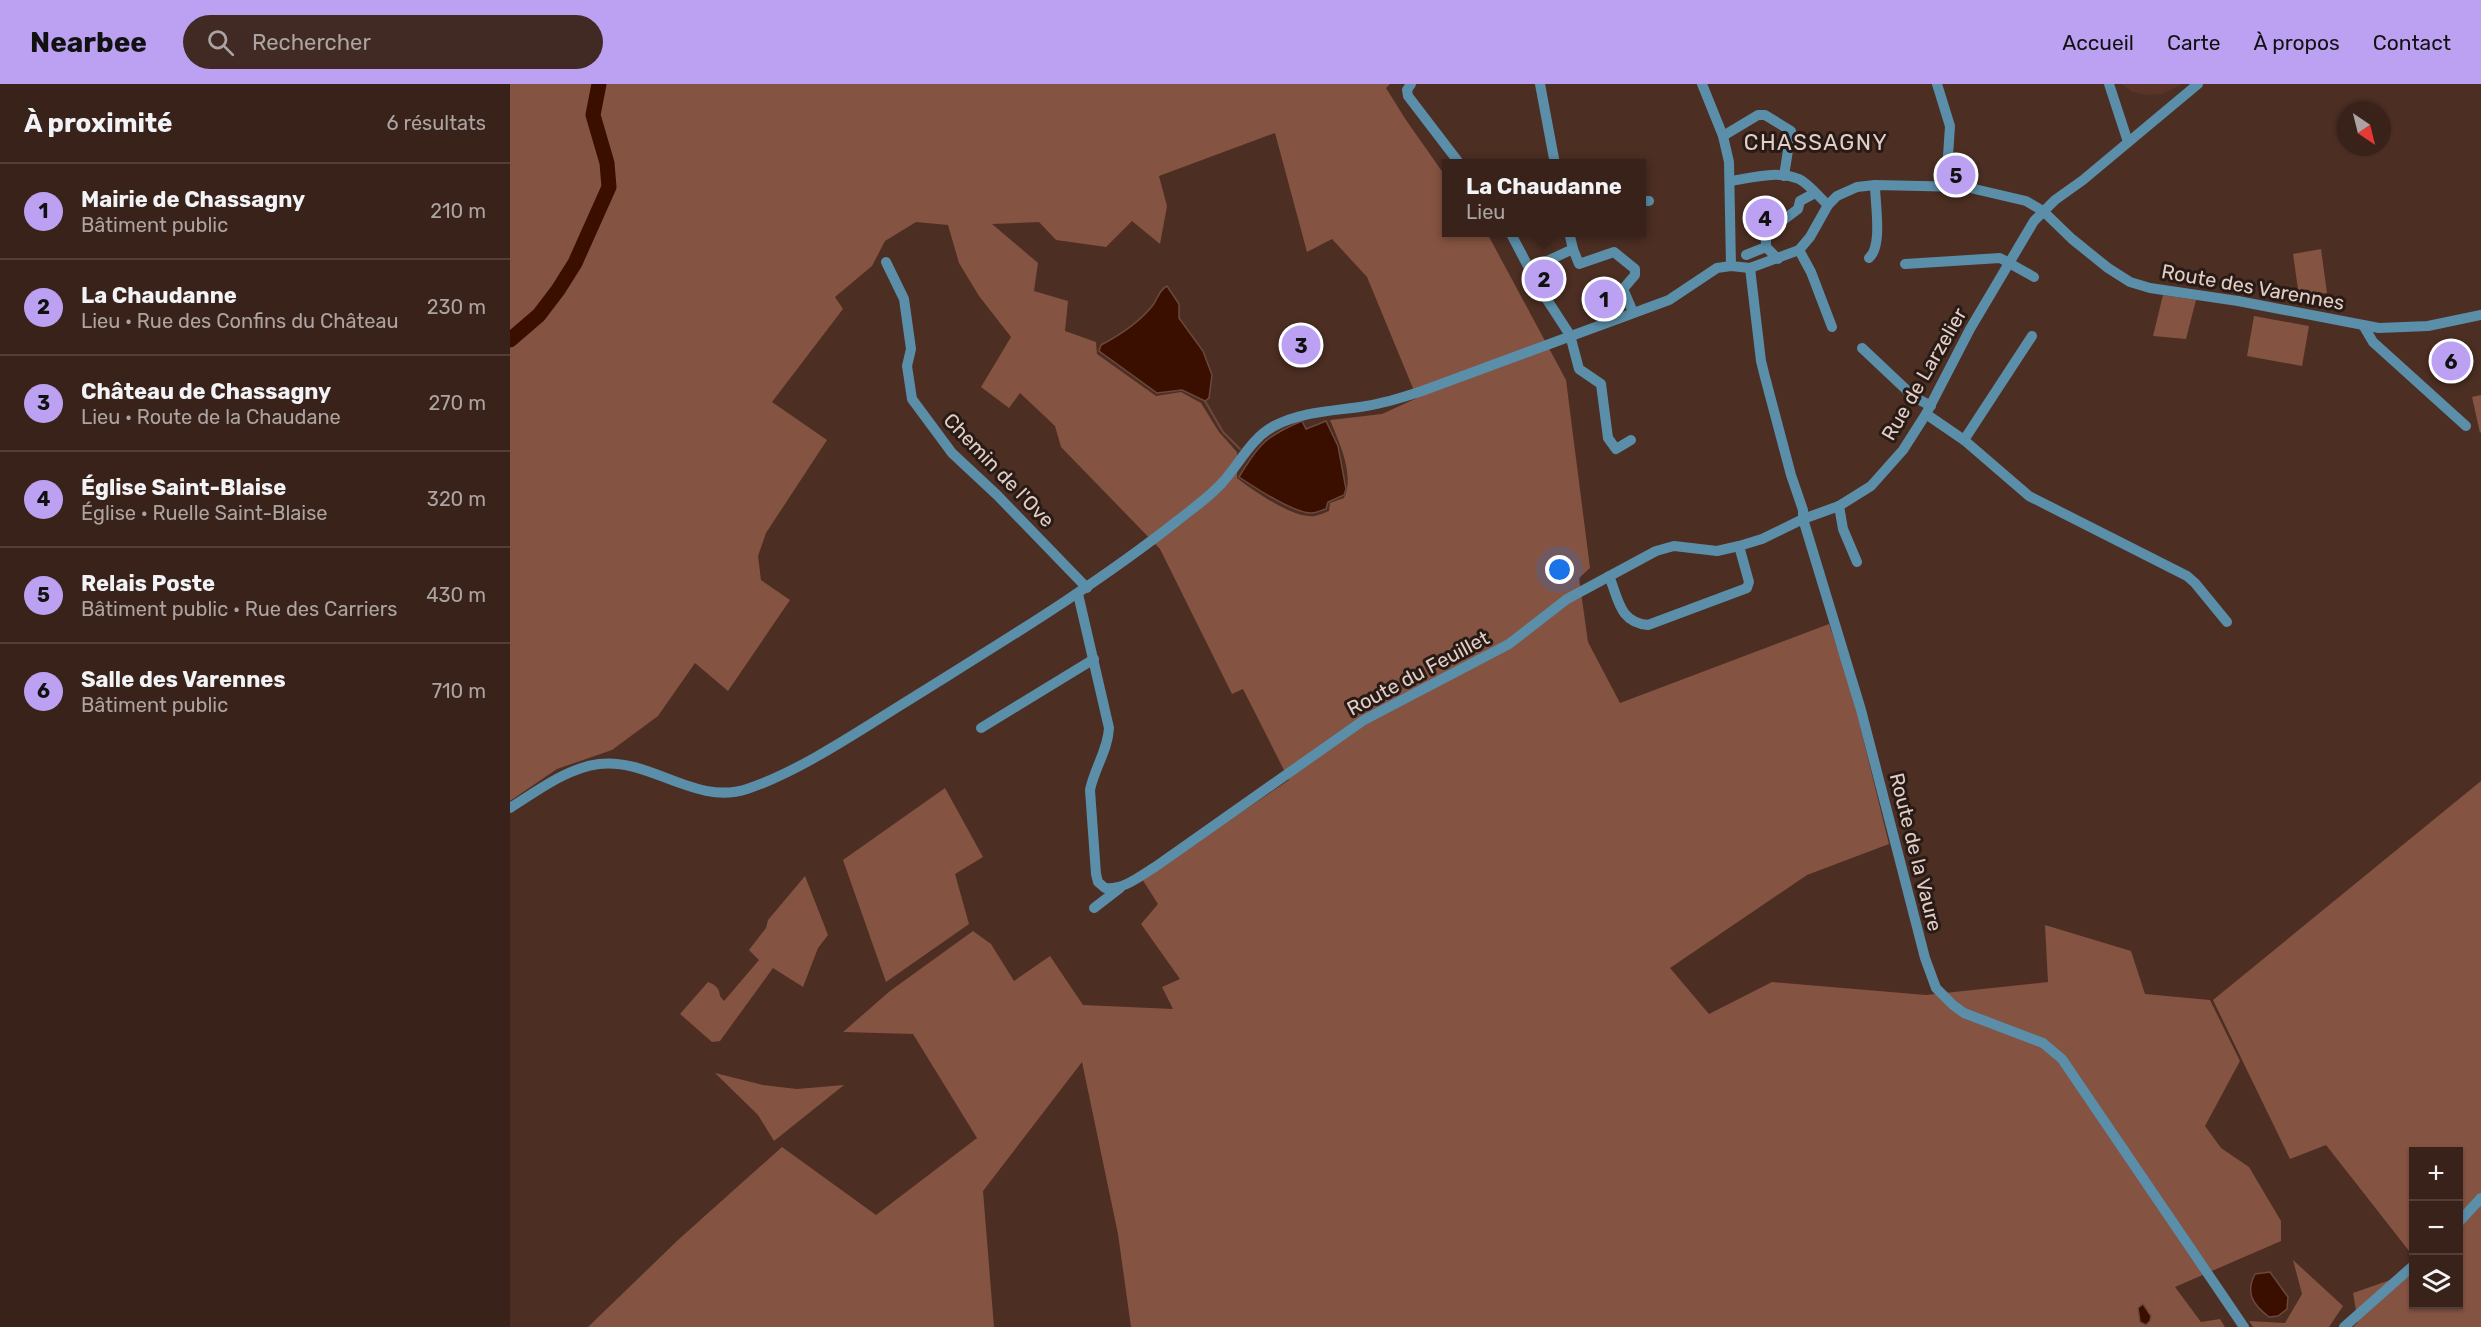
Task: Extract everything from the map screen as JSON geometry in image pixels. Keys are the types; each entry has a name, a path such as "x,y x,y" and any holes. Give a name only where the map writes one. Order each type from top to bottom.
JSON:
{"street":[{"path":"1540,84 1554,159"},
{"path":"1702,84 1723,136 1731,181 1729,219 1731,266"},
{"path":"1937,84 1950,126 1946,186"},
{"path":"2109,84 2128,142"},
{"name":"Rue de Larzelier","path":"1739,546 1762,539 1803,519 1839,506 1871,486 1883,474 1928,410 2008,262 2034,221 2043,211 2198,84"},
{"path":"1409,87 1408,96 1456,159"},
{"path":"1723,136 1758,115 1765,115 1791,131 1784,176"},
{"path":"510,808 565,775 600,764 636,767 689,787 711,792 732,793 747,789 808,760 869,724 1082,591 1125,561 1205,498 1221,483 1250,445 1273,426 1289,419 1318,412 1389,402 1673,298 1717,268 1731,266 1750,268 1778,259 1799,250 1810,237 1828,206 1799,179 1764,176 1731,181"},
{"path":"1869,258 1875,253 1877,242 1875,185"},
{"name":"Route des Varennes","path":"1828,206 1847,191 1857,187 1875,185 1946,186 1984,190 2016,197 2043,211 2085,250 2130,282 2163,290 2238,301 2363,325 2394,328 2424,326 2481,315"},
{"path":"1778,259 1766,247 1766,233 1798,210 1800,201 1815,193"},
{"path":"1513,237 1539,288 1570,335 1579,369 1601,384 1608,438 1616,449 1631,440"},
{"path":"1570,237 1579,264 1614,252 1635,269 1635,274 1623,289 1633,312"},
{"path":"1746,255 1766,247"},
{"path":"1530,268 1573,249"},
{"path":"1799,250 1811,272 1832,327"},
{"path":"1905,264 2000,258 2034,277"},
{"name":"Chemin de l'Ove","path":"886,262 904,299 910,349 907,366 912,399 952,453 997,495 1082,591"},
{"name":"Route de la Vaure","path":"1750,268 1761,361 1791,475 1803,510 1803,519 1841,639 1925,958 1936,988 1943,997 1964,1013 2043,1043 2062,1059 2244,1327"},
{"path":"2363,325 2373,342 2466,426"},
{"path":"1964,440 2032,336"},
{"path":"1862,348 1928,410 2030,496 2187,576 2227,622"},
{"path":"1839,506 1843,529 1857,562"},
{"path":"1609,576 1626,617 1635,624 1648,625 1747,588 1749,582 1739,546"},
{"name":"Route du Feuillet","path":"1098,882 1098,900 1094,908 1120,887 1155,867 1364,720 1509,644 1567,599 1609,576 1665,547 1717,551 1739,546"},
{"path":"1082,591 1109,728 1109,737 1090,790 1098,882 1105,888 1120,887"},
{"path":"981,728 1094,659"},
{"path":"2463,1218 2481,1198"},
{"path":"2344,1327 2409,1269"}],"shaded area":[{"path":"510,84 1390,84 1386,88 1442,171 1442,237 1489,237 1566,380 1590,568 1579,578 1588,642 1620,703 1829,624 1850,685 1889,844 1807,875 1670,968 1709,1014 1772,982 1926,995 2048,982 2045,925 2131,951 2145,994 2210,1000 2240,1061 2205,1126 2221,1148 2249,1167 2281,1221 2281,1241 2175,1287 2201,1322 2220,1319 2225,1327 1131,1327 1118,1234 1082,1062 983,1191 994,1327 588,1327 678,1240 782,1147 876,1215 977,1138 913,1034 843,1032 890,991 973,931 991,944 1014,981 1050,956 1083,1005 1173,1009 1162,987 1180,979 1141,924 1158,904 1142,879 1289,780 1243,689 1232,694 1160,549 1061,447 1055,426 1020,393 1009,408 981,387 1011,337 979,296 959,263 948,225 916,222 885,241 872,266 835,297 843,309 772,402 827,440 766,533 758,556 761,580 790,600 728,691 695,663 658,716 612,750 557,769 510,801","holes":["1275,133 1307,252 1332,239 1367,277 1417,398 1382,414 1330,420 1347,469 1347,489 1344,498 1330,503 1329,511 1315,516 1306,516 1285,509 1263,497 1237,478 1237,452 1219,432 1201,403 1181,392 1156,396 1097,354 1096,342 1065,331 1068,301 1034,291 1038,263 992,224 1039,222 1056,240 1106,247 1132,221 1160,244 1167,206 1159,176"]},
{"path":"2122,84 2183,84 2162,94 2147,95 2132,92"},
{"path":"2321,249 2327,293 2299,296 2293,254"},
{"path":"1167,286 1179,304 1179,318 1203,351 1212,375 1209,398 1205,401 1182,390 1157,393 1099,351 1101,345 1122,333 1142,317"},
{"path":"2163,295 2196,300 2186,339 2153,336"},
{"path":"2254,316 2309,326 2302,366 2247,356"},
{"path":"2481,395 2481,432 2480,433 2472,397"},
{"path":"1302,421 1306,429 1326,421 1338,446 1346,489 1344,495 1328,502 1326,509 1314,513 1285,505 1239,477 1264,442 1280,431"},
{"path":"2481,781 2481,1327 2353,1327 2358,1322 2353,1293 2409,1273 2409,1309 2463,1309 2463,1147 2409,1147 2409,1251 2326,1145 2290,1159 2213,1000"},
{"path":"945,788 983,857 955,874 969,924 886,982 843,860"},
{"path":"805,876 828,935 818,948 803,987 773,968 720,1041 712,1042 680,1014 708,982 717,987 724,1001 759,960 749,950 766,928 768,920"},
{"path":"715,1073 763,1085 797,1089 844,1085 774,1141 758,1115"},
{"path":"2293,1260 2343,1306 2329,1327 2253,1327 2249,1321 2285,1323 2302,1294"},
{"path":"2270,1272 2288,1297 2287,1309 2278,1316 2269,1317 2252,1298 2251,1287 2255,1274"},
{"path":"2143,1304 2151,1316 2146,1325 2140,1322 2138,1308"}],"waterway":[{"path":"510,340 539,315 558,290 575,263 609,187 607,163 593,115 599,84"},
{"path":"1205,401 1223,432 1240,449"}],"place":[{"name":"Relais Poste","path":"1956,175"},
{"name":"Église Saint-Blaise","path":"1765,218"},
{"name":"La Chaudanne","path":"1544,279"},
{"name":"Mairie de Chassagny","path":"1604,299"},
{"name":"Château de Chassagny","path":"1301,345"},
{"name":"Salle des Varennes","path":"2451,361"}],"district":[{"name":"CHASSAGNY","path":"1816,142"}]}
